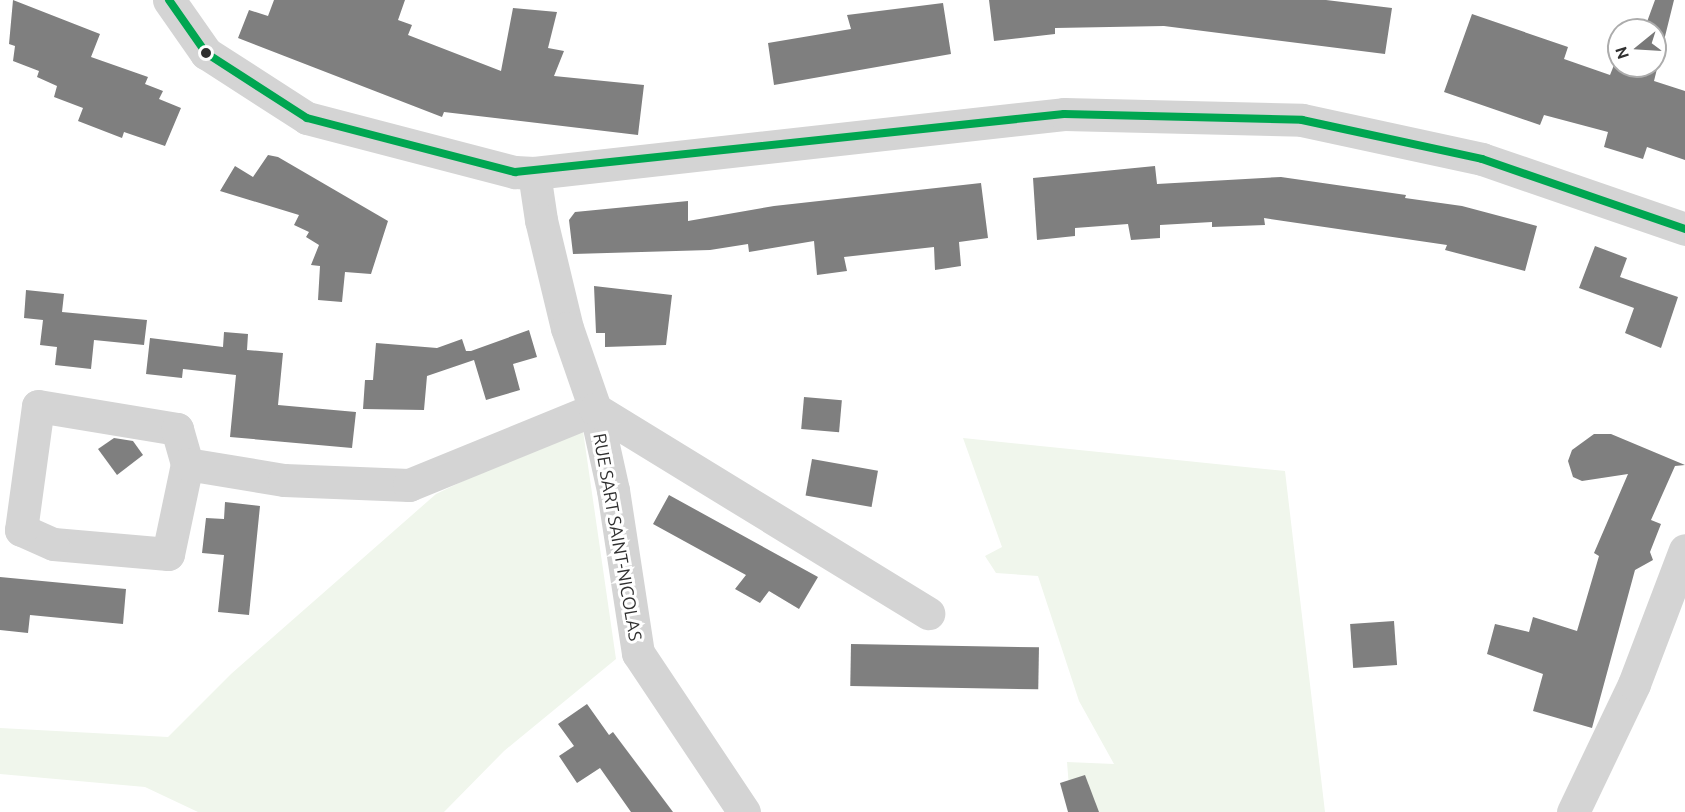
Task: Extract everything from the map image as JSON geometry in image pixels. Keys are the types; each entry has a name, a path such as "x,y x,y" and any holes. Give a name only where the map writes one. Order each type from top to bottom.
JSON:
{"street":[{"path":"169,0 206,53 307,118 534,173 1064,114 1302,120 1482,159 1685,229"},
{"name":"RUE SART SAINT-NICOLAS","path":"534,173 541,220 567,328 595,410 613,490 638,653 744,812"},
{"path":"39,406 177,429 187,464 168,554 53,544 21,530 39,406"},
{"name":"RUE SART SAINT-NICOLAS","path":"187,464 284,480 409,485 595,410"},
{"name":"RUE SART SAINT-NICOLAS","path":"595,410 928,613"},
{"path":"1573,812 1634,684 1685,550"}],"shaded area":[{"path":"582,424 616,659 504,751 444,812 198,812 145,787 0,774 0,728 168,737 231,674 436,494"},
{"path":"963,438 1285,471 1325,812 1071,812 1067,762 1114,764 1079,701 1038,576 996,573 985,556 1002,547"}],"building":[{"path":"13,0 100,34 91,57 148,77 145,84 163,91 159,99 181,108 165,146 124,132 122,138 78,121 83,108 54,97 57,86 37,77 39,71 13,61 15,46 9,44"},
{"path":"274,0 405,0 398,20 412,25 408,35 501,71 513,8 557,12 548,48 564,51 554,76 644,85 638,135 444,112 442,117 238,38 249,10 268,16"},
{"path":"989,0 1326,0 1392,8 1385,54 1164,26 1055,28 1055,34 994,41"},
{"path":"1655,0 1674,0 1667,28 1667,18 1648,18"},
{"path":"943,3 951,54 774,85 768,43 851,29 847,15"},
{"path":"1472,14 1568,47 1564,59 1607,74 1607,78 1655,78 1654,81 1685,91 1685,160 1647,147 1643,159 1604,147 1608,132 1544,115 1540,125 1444,92"},
{"path":"268,155 278,157 388,221 371,274 345,272 342,302 318,300 320,266 311,265 319,245 306,237 309,232 294,225 299,215 220,191 235,166 253,177"},
{"path":"1155,166 1157,184 1281,177 1406,195 1405,198 1462,206 1537,226 1525,271 1445,250 1447,245 1264,218 1265,225 1212,227 1212,222 1160,225 1160,238 1131,240 1128,224 1075,228 1075,236 1037,240 1033,178"},
{"path":"981,183 988,238 959,242 961,266 935,270 934,247 844,257 847,271 817,275 814,241 749,252 748,244 710,250 573,254 569,220 575,212 688,201 688,221 774,206"},
{"path":"1595,246 1627,258 1620,277 1678,297 1661,348 1625,333 1634,308 1579,288"},
{"path":"594,286 672,295 666,345 605,347 605,333 596,333"},
{"path":"26,290 64,294 62,312 147,320 144,345 94,340 91,369 55,365 57,347 40,345 43,320 24,318"},
{"path":"529,330 537,357 513,364 520,390 486,400 474,360 427,376 424,410 363,409 365,380 373,380 376,343 437,348 462,339 466,351 471,351"},
{"path":"224,332 248,334 247,350 283,353 278,405 356,412 352,448 230,437 236,375 183,369 182,378 146,374 150,338 223,347"},
{"path":"804,397 842,400 839,432 801,429"},
{"path":"1594,434 1611,434 1685,465 1675,466 1651,520 1661,524 1650,552 1653,560 1635,570 1592,728 1533,711 1543,674 1487,654 1495,624 1529,632 1533,617 1577,631 1599,556 1594,553 1628,474 1582,481 1573,477 1568,461 1572,450"},
{"path":"114,438 133,441 143,455 117,475 98,449"},
{"path":"812,459 878,471 872,507 806,495"},
{"path":"669,495 818,577 799,609 769,591 760,603 735,589 746,575 653,524"},
{"path":"225,502 260,506 249,615 218,612 224,555 202,553 206,518 224,519"},
{"path":"0,577 126,589 123,624 30,615 28,633 0,630"},
{"path":"1394,621 1397,665 1353,668 1350,624"},
{"path":"851,644 1039,647 1038,689 850,686"},
{"path":"587,704 609,735 613,732 673,812 631,812 600,768 577,783 559,756 574,746 558,724"},
{"path":"1085,775 1099,812 1068,812 1060,783"}],"transit line":[{"path":"169,0 206,53 307,118 515,172 1064,114 1302,120 1482,159 1685,229"}]}
